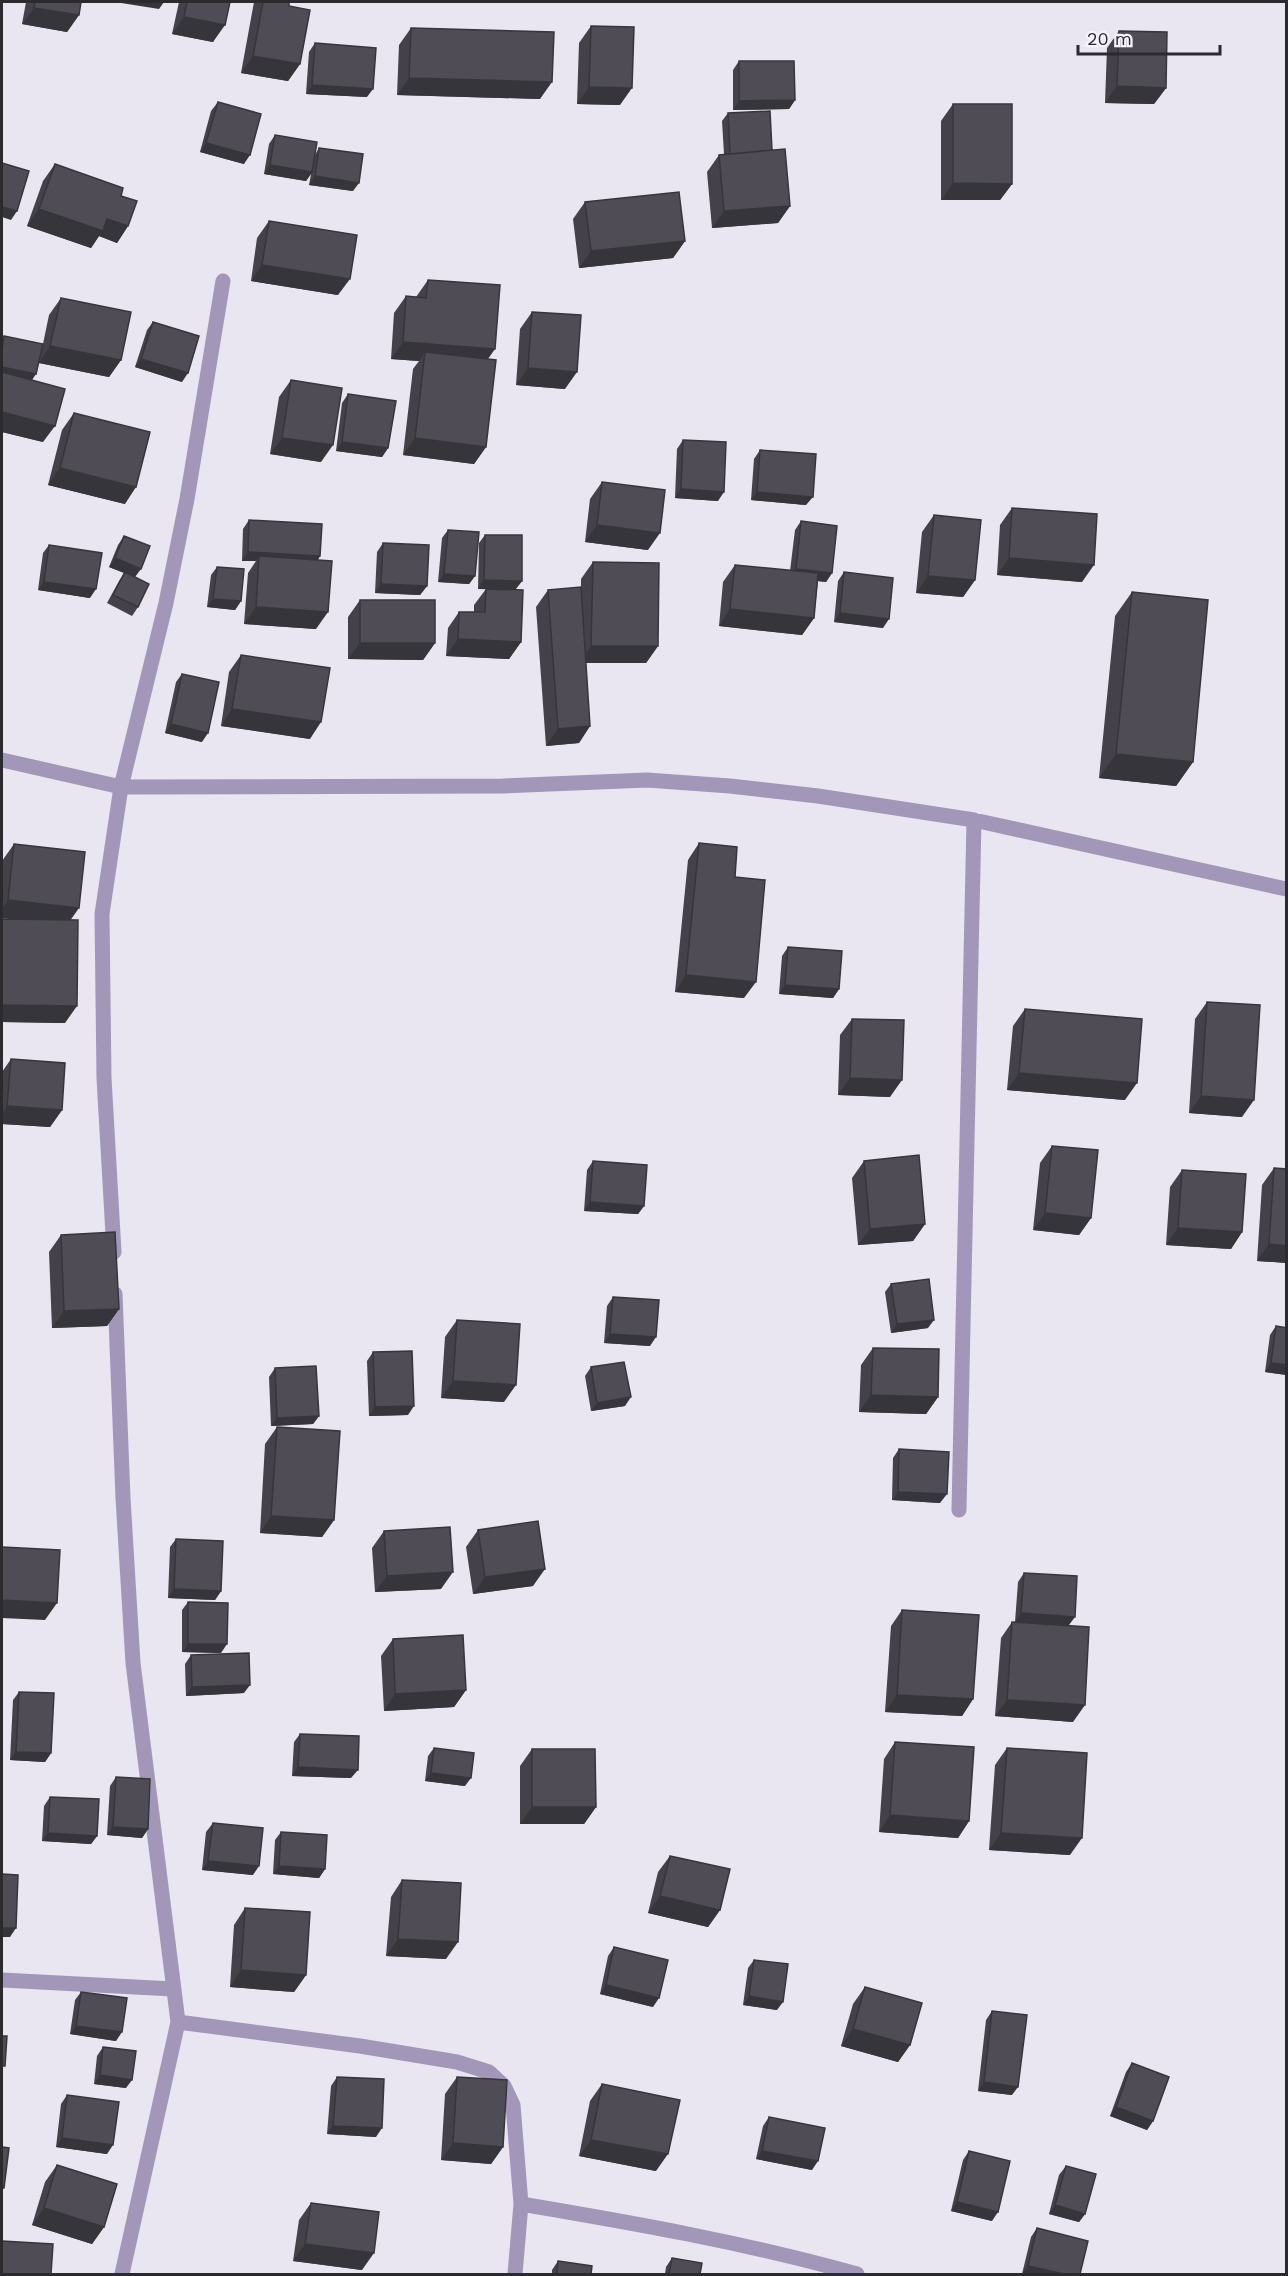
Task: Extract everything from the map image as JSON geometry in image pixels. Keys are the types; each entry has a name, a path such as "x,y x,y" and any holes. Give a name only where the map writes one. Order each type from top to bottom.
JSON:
{"street":[{"path":"122,2274 178,2022 133,1663 123,1498 115,1275 104,1078 102,914 121,787 166,603 187,499 223,281"},
{"path":"2,760 121,787 504,786 647,780 730,786 974,820 1287,889"},
{"path":"959,1510 974,820"},
{"path":"2,1980 173,1989"},
{"path":"178,2022 360,2046 457,2062 489,2072 504,2086 513,2105 521,2204 515,2274"},
{"path":"521,2204 667,2228 809,2260 857,2274"}],"building":[{"path":"35,2 81,2 79,15 34,8"},
{"path":"187,2 230,2 225,25 184,17"},
{"path":"263,2 289,2 289,6 310,10 300,64 253,56"},
{"path":"591,26 634,27 632,88 589,87"},
{"path":"411,28 554,32 552,82 409,78"},
{"path":"1119,31 1167,32 1166,88 1117,86"},
{"path":"315,43 376,48 373,89 312,85"},
{"path":"739,61 794,61 795,100 739,101"},
{"path":"218,102 261,114 250,155 206,143"},
{"path":"953,104 1012,104 1012,184 953,183"},
{"path":"770,111 772,150 730,154 728,113"},
{"path":"275,135 317,142 312,172 270,165"},
{"path":"319,148 363,154 359,183 315,176"},
{"path":"785,149 790,206 724,211 719,155"},
{"path":"2,163 29,171 17,211 2,207"},
{"path":"55,164 123,188 121,196 137,201 128,226 107,219 103,231 39,209"},
{"path":"679,192 685,241 591,251 585,202"},
{"path":"269,221 357,235 350,279 262,265"},
{"path":"428,280 500,285 495,349 403,342 406,296 426,298"},
{"path":"61,298 131,312 121,360 50,346"},
{"path":"532,312 581,315 577,372 528,368"},
{"path":"153,322 199,336 188,373 141,359"},
{"path":"4,336 43,344 36,374 2,367"},
{"path":"425,352 496,360 486,447 415,438"},
{"path":"2,372 65,389 55,426 2,412"},
{"path":"291,380 342,388 333,445 282,438"},
{"path":"348,394 396,401 388,448 342,442"},
{"path":"74,413 150,432 136,487 60,468"},
{"path":"683,440 726,442 724,492 681,489"},
{"path":"760,450 816,454 813,497 757,492"},
{"path":"602,482 665,490 660,533 597,525"},
{"path":"1012,508 1097,514 1094,565 1009,558"},
{"path":"934,515 981,520 975,580 928,576"},
{"path":"249,520 322,524 320,556 248,552"},
{"path":"801,521 837,526 832,573 796,569"},
{"path":"448,530 479,532 475,576 444,574"},
{"path":"485,535 522,535 522,581 484,580"},
{"path":"124,536 150,546 141,569 115,558"},
{"path":"383,543 429,545 427,586 381,584"},
{"path":"49,545 102,553 96,589 44,582"},
{"path":"259,556 332,561 328,612 256,607"},
{"path":"593,562 659,563 658,646 591,646"},
{"path":"735,565 818,573 814,618 730,609"},
{"path":"217,567 244,569 241,601 213,599"},
{"path":"125,572 149,584 138,607 113,595"},
{"path":"844,572 893,578 889,619 840,613"},
{"path":"581,587 590,726 558,729 548,590"},
{"path":"486,589 523,590 521,642 458,639 459,612 485,612"},
{"path":"1132,592 1208,600 1193,762 1116,754"},
{"path":"360,600 435,600 435,643 360,643"},
{"path":"241,655 330,668 321,722 232,709"},
{"path":"182,674 219,682 208,733 171,724"},
{"path":"699,843 737,847 735,877 765,880 756,982 686,975"},
{"path":"14,844 85,852 79,908 8,900"},
{"path":"2,919 78,920 77,1006 2,1005"},
{"path":"788,947 842,951 839,989 785,985"},
{"path":"1207,1002 1260,1005 1254,1100 1201,1096"},
{"path":"1025,1009 1142,1019 1137,1083 1019,1073"},
{"path":"852,1019 904,1020 902,1080 850,1078"},
{"path":"11,1059 65,1063 62,1110 7,1106"},
{"path":"1052,1146 1098,1150 1091,1218 1045,1213"},
{"path":"919,1155 925,1224 870,1229 864,1161"},
{"path":"593,1161 647,1165 644,1206 590,1202"},
{"path":"1274,1168 1287,1169 1287,1246 1269,1244"},
{"path":"1182,1170 1246,1174 1242,1232 1178,1228"},
{"path":"115,1232 119,1309 64,1311 61,1235"},
{"path":"929,1279 934,1320 897,1324 891,1284"},
{"path":"613,1297 659,1300 656,1337 610,1334"},
{"path":"457,1320 520,1324 516,1385 453,1381"},
{"path":"1276,1326 1287,1328 1287,1365 1271,1363"},
{"path":"873,1348 939,1349 938,1397 871,1395"},
{"path":"412,1351 414,1406 375,1407 373,1352"},
{"path":"624,1362 631,1397 597,1403 591,1367"},
{"path":"316,1366 319,1416 277,1418 275,1368"},
{"path":"277,1427 340,1431 334,1520 271,1516"},
{"path":"899,1449 949,1452 947,1494 898,1492"},
{"path":"538,1521 545,1569 485,1577 478,1530"},
{"path":"450,1527 453,1572 387,1576 384,1531"},
{"path":"176,1539 223,1541 221,1591 174,1589"},
{"path":"2,1547 60,1550 57,1603 2,1600"},
{"path":"1024,1573 1077,1576 1075,1617 1021,1613"},
{"path":"188,1602 228,1603 227,1644 188,1644"},
{"path":"902,1610 979,1615 973,1699 897,1695"},
{"path":"1012,1622 1089,1627 1085,1705 1007,1700"},
{"path":"463,1635 466,1690 395,1694 393,1639"},
{"path":"249,1653 250,1685 192,1687 191,1655"},
{"path":"19,1692 54,1693 51,1753 16,1752"},
{"path":"300,1734 359,1736 358,1770 298,1767"},
{"path":"895,1742 974,1747 969,1821 890,1815"},
{"path":"434,1748 474,1753 471,1778 431,1773"},
{"path":"1007,1748 1087,1753 1082,1838 1001,1833"},
{"path":"532,1749 595,1749 596,1807 532,1807"},
{"path":"116,1777 150,1779 148,1829 113,1827"},
{"path":"50,1797 99,1799 97,1836 48,1833"},
{"path":"213,1823 263,1828 259,1866 208,1861"},
{"path":"281,1832 327,1835 325,1869 279,1866"},
{"path":"670,1856 730,1869 720,1910 660,1896"},
{"path":"2,1874 18,1875 16,1928 2,1928"},
{"path":"402,1880 461,1883 458,1942 398,1939"},
{"path":"245,1908 310,1912 306,1975 241,1970"},
{"path":"614,1947 668,1960 659,1998 606,1985"},
{"path":"754,1960 788,1964 783,2002 749,1996"},
{"path":"865,1987 922,2003 910,2045 853,2029"},
{"path":"81,1992 127,1998 122,2032 76,2026"},
{"path":"992,2011 1027,2015 1018,2087 984,2082"},
{"path":"2,2036 7,2036 5,2066 2,2066"},
{"path":"103,2047 136,2051 132,2080 100,2075"},
{"path":"1132,2063 1169,2077 1153,2121 1116,2107"},
{"path":"337,2077 384,2079 382,2128 333,2126"},
{"path":"457,2077 507,2080 503,2147 453,2143"},
{"path":"602,2084 680,2100 668,2154 591,2140"},
{"path":"67,2095 119,2102 113,2145 62,2138"},
{"path":"769,2117 825,2128 818,2161 762,2151"},
{"path":"2,2147 9,2148 4,2188 2,2188"},
{"path":"969,2151 1010,2161 998,2212 957,2202"},
{"path":"57,2165 117,2184 104,2227 44,2208"},
{"path":"1066,2166 1096,2174 1085,2214 1055,2205"},
{"path":"311,2203 379,2212 374,2253 305,2244"},
{"path":"1037,2228 1088,2241 1080,2274 1064,2274 1028,2266"},
{"path":"2,2241 53,2244 51,2274 2,2274"},
{"path":"672,2258 702,2263 700,2274 669,2274"},
{"path":"558,2261 592,2266 591,2274 557,2274"}]}
